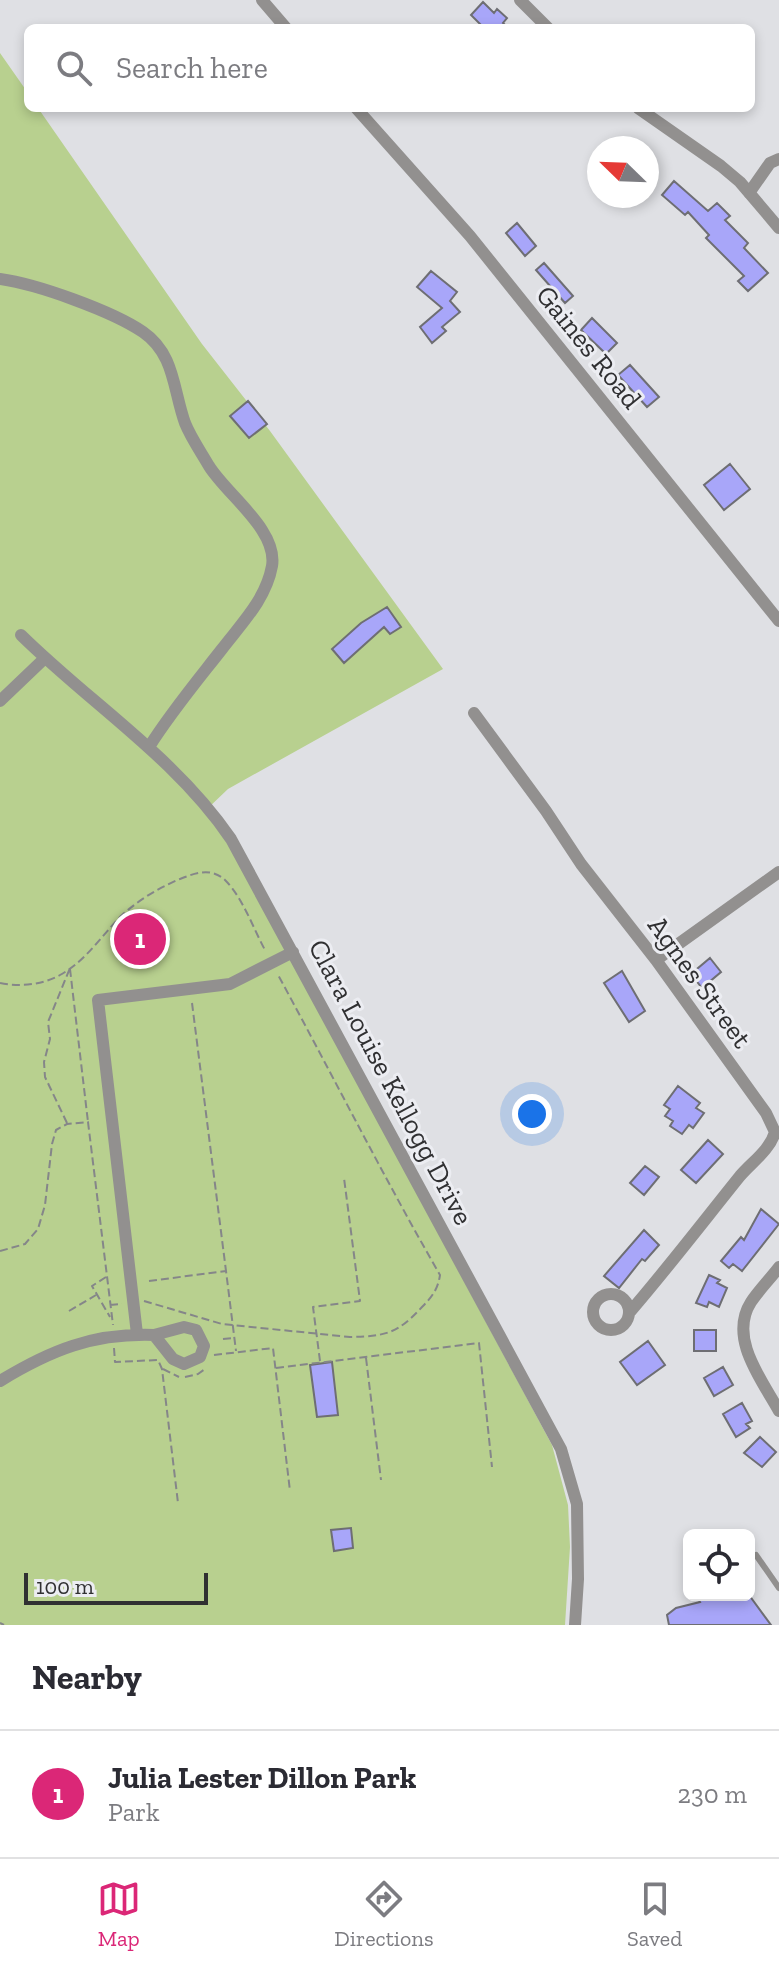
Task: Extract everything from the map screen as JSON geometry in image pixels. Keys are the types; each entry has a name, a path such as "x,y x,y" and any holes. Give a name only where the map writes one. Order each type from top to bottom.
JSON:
{"street":[{"path":"262,0 283,24"},
{"path":"520,0 544,24"},
{"name":"Gaines Road","path":"360,112 470,236 779,621"},
{"path":"644,112 740,182 779,228"},
{"path":"749,193 770,163 779,159"},
{"path":"0,279 51,292 144,332 165,353 186,425 212,471 271,544 273,562 268,583 255,607 165,721 149,747"},
{"name":"Clara Louise Kellogg Drive","path":"21,635 149,747 210,809 231,839 561,1449 577,1504 575,1625"},
{"path":"0,701 45,658"},
{"name":"Agnes Street","path":"474,713 538,799 581,864 656,960 766,1113 775,1132 776,1140 629,1313"},
{"path":"656,960 779,872"},
{"path":"137,1334 98,1000 230,984 293,952"},
{"path":"779,1267 751,1303 744,1317 743,1335 748,1357 779,1411"},
{"path":"0,1381 35,1360 67,1346 113,1336 154,1335"}],"lane":[{"path":"756,1555 779,1588"}],"path":[{"path":"0,983 33,984 48,980 93,950 123,915 147,895 197,872 224,878 234,891 381,1165 398,1203 440,1275 434,1294 406,1325 397,1331 370,1337 233,1325 149,1301 110,1305"},
{"path":"70,968 115,1362 158,1360 162,1369 178,1503"},
{"path":"67,1124 45,1077 44,1062 50,1039 48,1022 70,968"},
{"path":"192,1001 237,1353"},
{"path":"84,1085 89,1084"},
{"path":"197,1089 203,1088"},
{"path":"86,1103 91,1102"},
{"path":"0,1251 25,1244 38,1229 45,1205 56,1130 67,1124 88,1122"},
{"path":"204,1149 211,1149"},
{"path":"93,1164 99,1163"},
{"path":"320,1362 313,1307 360,1301 344,1178"},
{"path":"149,1281 226,1271"},
{"path":"107,1276 92,1286 112,1320"},
{"path":"69,1311 97,1294"},
{"path":"223,1339 234,1338"},
{"path":"276,1368 479,1343 492,1467"},
{"path":"211,1361 212,1356 273,1348 290,1491"},
{"path":"366,1357 381,1480"},
{"path":"162,1369 179,1377 188,1377 207,1368"}],"green space":[{"path":"0,53 24,87 24,112 41,112 202,344 270,431 443,669 228,789 206,810 230,845 552,1445 568,1505 570,1547 565,1625 0,1625"}],"building":[{"path":"483,2 494,13 497,9 507,18 504,24 480,24 471,15"},
{"path":"674,181 708,211 717,203 730,216 725,220 748,243 744,248 768,273 748,291 738,281 744,276 706,238 709,235 688,212 685,215 662,195"},
{"path":"517,223 536,246 525,256 506,233"},
{"path":"544,263 573,296 565,303 536,270"},
{"path":"431,271 457,292 450,301 460,312 442,327 446,331 432,343 420,327 442,308 417,287"},
{"path":"592,318 617,343 606,354 581,330"},
{"path":"630,365 659,397 647,407 618,375"},
{"path":"248,401 267,424 249,438 230,416"},
{"path":"730,464 750,489 724,510 704,485"},
{"path":"387,607 401,627 390,634 384,627 344,663 332,649 361,623"},
{"path":"710,958 721,972 702,988 691,974"},
{"path":"622,971 645,1011 629,1022 604,983"},
{"path":"678,1086 700,1103 696,1108 704,1113 693,1128 689,1125 682,1134 670,1126 673,1121 665,1116 670,1109 664,1105"},
{"path":"708,1140 723,1154 696,1183 681,1170"},
{"path":"645,1166 659,1177 644,1195 630,1183"},
{"path":"761,1209 779,1224 742,1271 733,1264 729,1268 721,1261 741,1237 744,1240"},
{"path":"644,1230 659,1245 645,1261 642,1259 619,1288 604,1276"},
{"path":"709,1275 727,1288 719,1307 709,1302 707,1307 696,1303"},
{"path":"694,1330 716,1330 716,1351 694,1351"},
{"path":"648,1341 665,1365 637,1385 620,1362"},
{"path":"332,1362 338,1415 317,1417 310,1365"},
{"path":"723,1367 733,1385 714,1396 704,1378"},
{"path":"742,1403 752,1421 746,1424 750,1428 736,1437 723,1414"},
{"path":"760,1437 776,1452 762,1467 744,1453"},
{"path":"351,1528 353,1548 334,1551 331,1530"},
{"path":"753,1601 771,1625 669,1625 667,1615 676,1608 700,1602"}],"place":[{"name":"Julia Lester Dillon Park","path":"140,939"}]}
